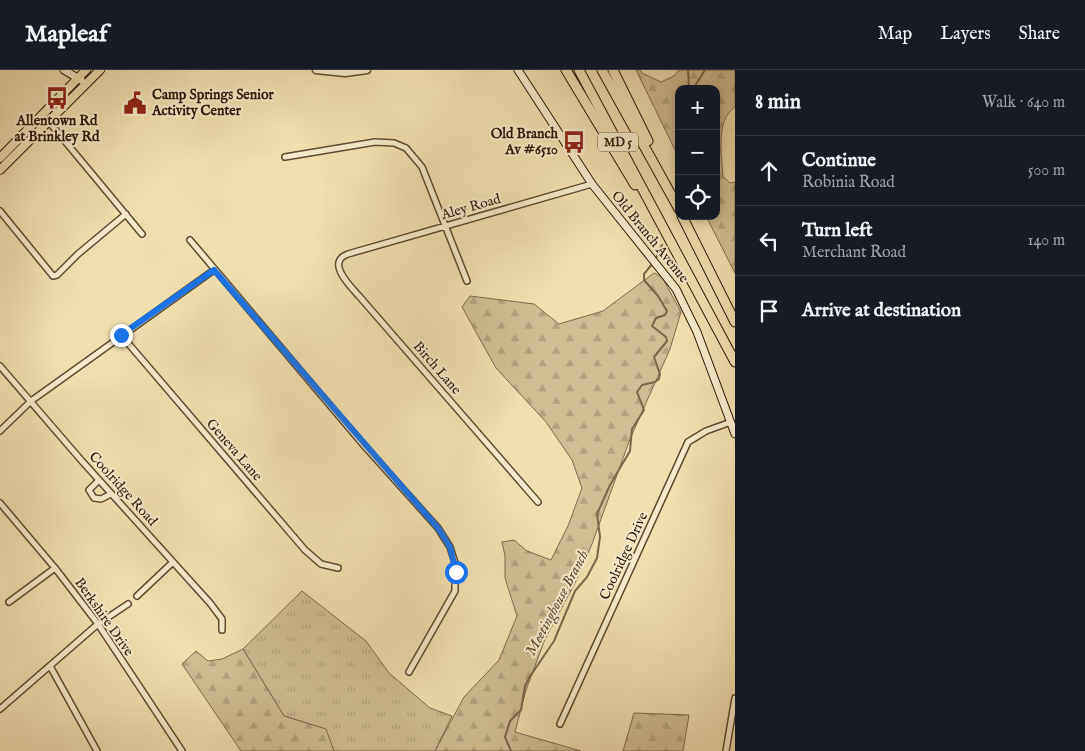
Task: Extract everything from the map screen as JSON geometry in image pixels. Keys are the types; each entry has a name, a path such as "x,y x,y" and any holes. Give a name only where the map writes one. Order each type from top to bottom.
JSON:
{"highway":[{"path":"566,70 639,192 657,213"},
{"name":"MD 5","path":"579,70 735,362"},
{"name":"MD 5","path":"602,70 674,200"},
{"path":"614,70 674,200"},
{"path":"684,220 735,322"}],"main road":[{"path":"64,70 87,84"},
{"path":"0,158 86,70"},
{"path":"0,170 100,70"},
{"name":"Old Branch Avenue","path":"518,70 592,184 672,281 685,304 735,434"}],"street":[{"path":"316,70 345,73 367,70"},
{"path":"49,122 142,234"},
{"path":"285,157 384,141 400,144 406,148 422,166 467,281"},
{"name":"Aley Road","path":"356,252 592,184"},
{"path":"0,211 53,276 57,275 78,254 126,214"},
{"path":"190,240 438,528 450,547 455,564 455,591 409,672"},
{"name":"Birch Lane","path":"356,252 344,256 340,260 339,268 345,279 538,502"},
{"path":"0,431 31,401 214,270"},
{"name":"Geneva Lane","path":"121,335 309,555 325,566 338,568"},
{"name":"Coolridge Road","path":"0,366 220,617 223,622 222,630"},
{"name":"Coolridge Drive","path":"560,724 688,442 706,431 731,422"},
{"path":"99,480 89,490 94,498 101,499 111,494"},
{"name":"Berkshire Drive","path":"0,503 55,568 98,624 182,751"},
{"path":"0,516 7,511"},
{"path":"137,596 173,562"},
{"path":"9,602 55,568"},
{"path":"0,708 98,624 128,604"},
{"path":"50,666 97,751"},
{"path":"726,751 735,698"}],"green space":[{"path":"636,70 640,70 642,73 661,82 674,76 679,70 735,70 735,107 729,113 722,129 721,149 723,176 730,183 735,182 735,273 708,220 720,220 720,85 675,85 675,150"},
{"path":"654,273 662,277 681,312 670,349 630,439 592,544 575,583 545,639 526,690 515,732 581,751 435,751 464,697 499,660 517,616 505,578 505,556 502,542 514,540 527,551 551,560 568,526 582,488 572,460 546,422 496,368 462,307 470,296 534,304 559,324 603,311"},
{"path":"302,591 366,641 389,673 430,708 452,716 435,751 334,751 325,729 284,716 243,649"},
{"path":"243,649 284,716 326,729 334,751 241,751 182,664 196,651 208,661 222,659"},
{"path":"634,713 689,715 683,751 623,751"}],"waterway":[{"name":"Meetinghouse Branch","path":"688,70 689,85"},
{"path":"696,85 705,70"},
{"name":"Meetinghouse Branch","path":"656,258 662,245"},
{"name":"Meetinghouse Branch","path":"511,751 505,737 510,721 521,710 525,686 554,641 575,591 587,577 597,558 600,537 597,514 610,485 630,451 632,429 644,410 637,392 642,385 659,379 660,374 654,357 667,341 666,337 652,326 656,318 665,315 667,311 658,296 644,280 644,274 653,263"}],"place":[{"name":"Allentown Rd at Brinkley Rd","path":"57,98"},
{"name":"Camp Springs Senior Activity Center","path":"135,103"},
{"name":"Old Branch Av #6510","path":"574,142"}],"route":[{"path":"121,335 214,270 361,442 438,528 450,547 456,572"}]}
